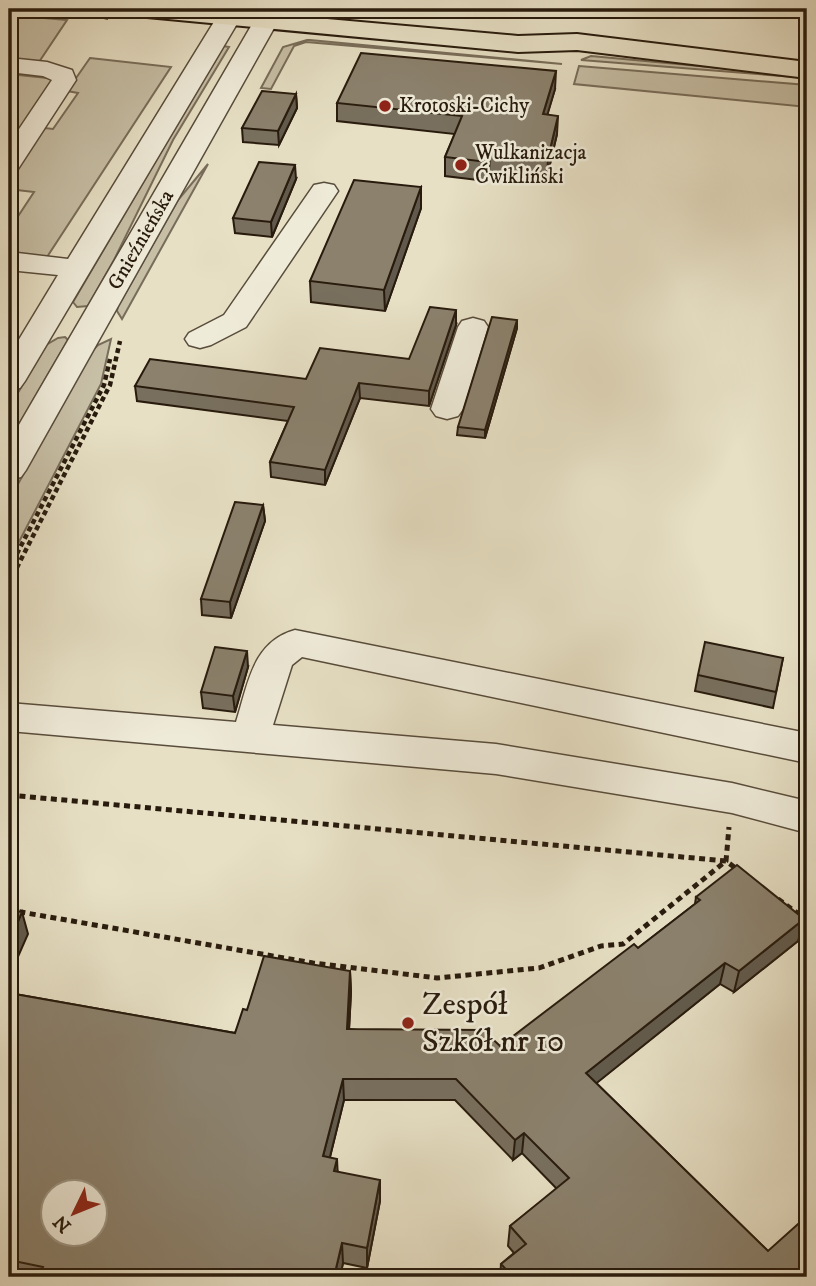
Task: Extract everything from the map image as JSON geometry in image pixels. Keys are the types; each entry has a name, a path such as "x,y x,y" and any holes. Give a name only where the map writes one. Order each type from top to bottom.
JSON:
{"main road":[{"path":"334,9 525,26 577,42"},
{"path":"120,16 231,13 269,15 518,44 577,42 807,70"}],"street":[{"name":"Gnieźnieńska","path":"9,382 231,13"},
{"name":"Gnieźnieńska","path":"9,470 236,93 269,15"},
{"path":"9,65 47,68 64,75 64,80 9,163"},
{"path":"200,339 214,334 234,321 324,191"},
{"path":"9,261 77,269"},
{"path":"447,409 472,327"},
{"path":"250,737 276,658 295,643 807,748"},
{"path":"9,717 496,760 732,798 807,817"}],"path":[{"path":"9,10 120,16"},
{"path":"9,583 110,385 121,338"},
{"path":"9,569 104,385 114,339"},
{"path":"9,795 726,861 747,876"},
{"path":"9,910 313,963 437,978 539,968 601,946 623,944 726,861 729,836"},
{"path":"777,898 807,919"}],"shaded area":[{"path":"9,15 67,20 39,62 9,59"},
{"path":"307,40 562,64 306,42 294,46 271,89 261,88 283,47"},
{"path":"223,46 229,47 173,140 114,260 88,306 77,307 73,302"},
{"path":"591,56 807,76 807,78 581,60"},
{"path":"90,58 171,67 47,257 9,252 9,230 34,192 9,189 9,178 45,128 53,129 78,93 67,91"},
{"path":"579,66 807,85 807,107 574,84"},
{"path":"9,74 57,79 9,144"},
{"path":"208,164 122,319 117,311 118,306 178,200"},
{"path":"65,337 68,340 9,442 9,408 46,345"},
{"path":"111,339 101,384 9,561 9,500 93,350"}],"building":[{"path":"361,53 556,71 543,114 558,116 548,158 490,153 487,162 445,157 462,116 337,103"},
{"path":"262,91 296,94 278,131 242,128"},
{"path":"259,162 295,165 271,222 233,218"},
{"path":"354,180 421,187 384,290 310,281"},
{"path":"430,307 456,310 429,391 359,383 325,470 270,462 294,407 135,386 150,359 306,379 320,348 409,359"},
{"path":"492,317 517,320 485,430 458,427"},
{"path":"235,502 263,505 230,602 201,599"},
{"path":"705,642 783,658 776,692 698,675"},
{"path":"215,647 247,651 233,696 201,692"},
{"path":"737,865 804,919 739,971 725,963 586,1073 768,1251 807,1216 807,1277 513,1277 501,1264 526,1244 510,1226 569,1178 524,1133 515,1140 456,1079 343,1079 323,1156 337,1159 334,1171 380,1180 367,1248 342,1243 334,1277 39,1277 43,1267 9,1260 9,993 235,1033 243,1009 247,1010 264,956 350,971 347,1029 483,1030 500,1046 634,944 638,948 700,900 696,897"},
{"path":"9,910 22,912 9,942"}],"place":[{"name":"Krotoski-Cichy","path":"385,106"},
{"name":"Wulkanizacja Ćwikliński","path":"461,165"},
{"name":"Zespół Szkół nr 10","path":"408,1023"}]}
